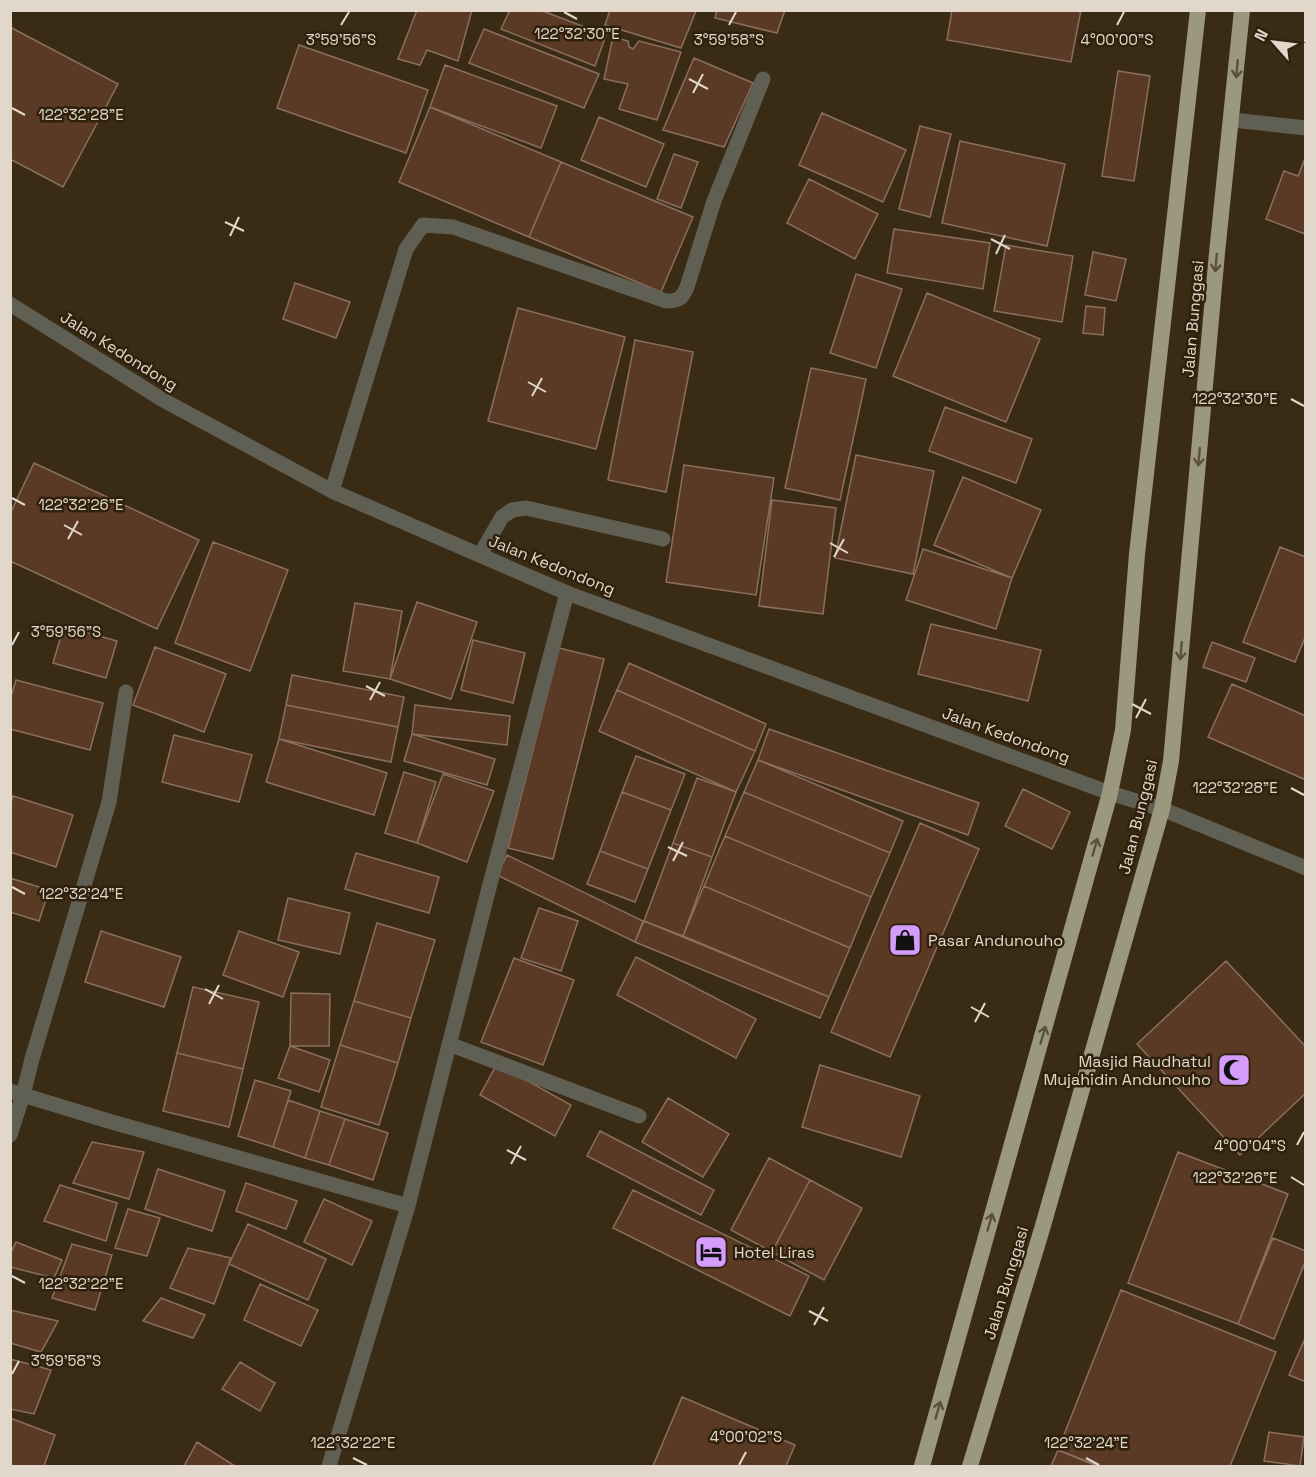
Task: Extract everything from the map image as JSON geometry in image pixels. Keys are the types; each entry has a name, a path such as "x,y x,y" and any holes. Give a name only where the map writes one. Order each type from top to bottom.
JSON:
{"highway":[{"name":"Jalan Bunggasi","path":"922,1467 1110,793 1123,730 1137,554 1198,10"},
{"name":"Jalan Bunggasi","path":"969,1467 1045,1217 1162,809 1171,761 1217,253 1242,10"}],"street":[{"path":"332,491 406,249 423,225 453,227 666,301 676,301 683,297 687,287 714,201 762,79"},
{"path":"1232,120 1305,128"},
{"name":"Jalan Kedondong","path":"10,304 163,400 332,491 567,592 1110,793 1162,809 1305,868"},
{"path":"480,555 502,517 512,510 526,508 663,539"},
{"path":"329,1467 408,1206 567,592"},
{"path":"10,1135 17,1093 32,1059 109,802 126,692"},
{"path":"449,1044 639,1116"},
{"path":"17,1093 408,1206"}],"building":[{"path":"417,10 472,10 458,61 427,50 420,65 398,59"},
{"path":"510,10 540,10 606,35 595,66 501,29"},
{"path":"610,10 696,11 681,48 605,25"},
{"path":"717,10 785,10 777,33 715,18"},
{"path":"952,10 1081,10 1071,62 947,40"},
{"path":"10,27 118,84 63,187 10,159"},
{"path":"484,29 599,74 584,108 469,63"},
{"path":"613,37 628,41 629,47 633,49 639,41 681,52 657,120 619,109 628,84 604,79"},
{"path":"299,45 428,90 406,153 277,108"},
{"path":"694,58 753,83 724,147 663,130"},
{"path":"445,65 557,106 541,148 430,107"},
{"path":"1118,71 1150,76 1134,181 1102,176"},
{"path":"430,107 561,162 529,237 399,182"},
{"path":"822,113 906,150 883,202 799,165"},
{"path":"599,117 664,144 646,187 581,160"},
{"path":"920,126 951,134 930,217 899,209"},
{"path":"960,141 1065,164 1047,246 942,223"},
{"path":"674,154 698,162 681,208 657,199"},
{"path":"1306,156 1305,234 1266,219 1284,171 1298,176"},
{"path":"561,162 693,217 661,292 529,237"},
{"path":"809,179 878,214 855,259 787,223"},
{"path":"894,229 990,243 983,289 887,273"},
{"path":"1006,245 1073,256 1062,322 994,311"},
{"path":"1093,252 1126,259 1116,301 1085,295"},
{"path":"856,274 902,289 876,368 830,353"},
{"path":"295,283 350,302 336,338 283,319"},
{"path":"927,293 1040,339 1006,422 893,376"},
{"path":"1086,306 1105,308 1103,335 1083,333"},
{"path":"518,308 625,337 596,449 488,421"},
{"path":"635,340 693,352 666,492 608,480"},
{"path":"811,368 866,379 840,500 785,488"},
{"path":"945,407 1032,439 1016,483 929,451"},
{"path":"856,455 934,471 913,574 835,558"},
{"path":"34,463 199,540 157,629 10,561 10,514"},
{"path":"684,465 774,478 756,595 666,582"},
{"path":"963,477 1041,510 1012,578 934,545"},
{"path":"772,500 836,508 823,614 759,606"},
{"path":"213,542 288,570 250,671 175,643"},
{"path":"1280,547 1306,557 1306,635 1295,662 1243,642"},
{"path":"923,549 1012,578 996,629 906,600"},
{"path":"417,602 477,622 451,699 390,679"},
{"path":"355,603 402,611 390,679 343,671"},
{"path":"931,624 1041,650 1028,701 918,674"},
{"path":"64,626 117,641 106,678 53,663"},
{"path":"473,640 525,653 513,703 461,690"},
{"path":"1212,642 1255,658 1246,682 1203,667"},
{"path":"155,647 226,674 204,732 133,705"},
{"path":"559,648 604,659 553,859 508,848"},
{"path":"629,663 766,724 755,751 617,690"},
{"path":"292,675 404,697 398,727 286,705"},
{"path":"16,680 103,703 90,750 10,729 10,700"},
{"path":"1232,684 1306,716 1306,780 1208,737"},
{"path":"617,690 755,751 736,792 599,731"},
{"path":"286,705 398,727 391,762 279,739"},
{"path":"415,705 510,716 507,745 412,734"},
{"path":"769,729 979,803 968,835 758,760"},
{"path":"412,734 495,759 487,785 404,761"},
{"path":"174,735 252,755 239,802 162,782"},
{"path":"279,739 387,773 374,815 266,782"},
{"path":"636,756 685,774 671,810 622,792"},
{"path":"758,760 903,821 890,853 744,792"},
{"path":"404,772 436,782 417,843 385,833"},
{"path":"443,774 494,791 467,862 417,843"},
{"path":"697,778 736,792 712,857 673,843"},
{"path":"1023,789 1070,812 1052,849 1005,826"},
{"path":"622,792 671,810 648,869 600,851"},
{"path":"744,792 890,853 871,897 725,836"},
{"path":"13,796 73,815 56,867 10,852 10,805"},
{"name":"Pasar Andunouho","path":"920,823 979,849 890,1057 831,1032"},
{"path":"725,836 871,897 850,948 704,886"},
{"path":"673,843 712,857 683,936 644,921"},
{"path":"600,851 648,869 635,902 587,884"},
{"path":"356,853 439,877 429,913 345,889"},
{"path":"507,855 643,921 635,942 497,875"},
{"path":"10,878 49,890 39,921 10,912"},
{"path":"704,886 850,948 829,997 683,936"},
{"path":"288,898 350,913 340,954 278,940"},
{"path":"539,908 578,921 561,971 521,958"},
{"path":"644,921 829,997 820,1018 635,942"},
{"path":"377,923 435,940 411,1018 354,1001"},
{"path":"101,931 181,957 164,1007 85,982"},
{"path":"239,931 299,952 283,997 223,975"},
{"path":"636,957 756,1019 736,1058 617,995"},
{"path":"514,958 574,980 543,1065 481,1042"},
{"name":"Masjid Raudhatul Mujahidin Andunouho","path":"1226,961 1306,1047 1306,1093 1240,1155 1137,1044"},
{"path":"193,987 259,1002 243,1069 177,1053"},
{"path":"291,993 330,994 329,1046 290,1046"},
{"path":"354,1001 411,1018 398,1063 340,1045"},
{"path":"340,1045 398,1063 379,1125 321,1107"},
{"path":"290,1046 330,1060 319,1092 278,1078"},
{"path":"177,1053 243,1069 229,1127 163,1111"},
{"path":"497,1064 571,1105 555,1136 480,1095"},
{"path":"820,1065 920,1096 901,1157 802,1127"},
{"path":"255,1080 291,1091 273,1147 238,1136"},
{"path":"668,1098 729,1134 703,1177 642,1142"},
{"path":"288,1100 320,1111 305,1158 273,1147"},
{"path":"320,1111 345,1119 329,1165 305,1158"},
{"path":"345,1119 388,1133 373,1180 329,1165"},
{"path":"600,1131 714,1190 701,1215 587,1156"},
{"path":"92,1142 144,1152 129,1199 73,1183"},
{"path":"1178,1152 1288,1194 1238,1324 1128,1283"},
{"path":"769,1158 810,1180 772,1252 731,1230"},
{"path":"158,1169 225,1191 212,1231 145,1209"},
{"path":"810,1180 862,1208 824,1280 772,1252"},
{"path":"246,1183 297,1201 286,1229 236,1211"},
{"path":"60,1185 117,1203 106,1241 44,1221"},
{"name":"Hotel Liras","path":"633,1190 809,1276 790,1316 613,1228"},
{"path":"324,1199 372,1221 352,1265 304,1242"},
{"path":"128,1209 160,1218 147,1256 115,1248"},
{"path":"248,1224 326,1259 308,1300 229,1264"},
{"path":"1273,1238 1306,1251 1306,1260 1274,1339 1238,1324"},
{"path":"16,1242 62,1260 54,1278 10,1267 10,1254"},
{"path":"72,1244 112,1255 95,1310 52,1298"},
{"path":"188,1248 231,1258 214,1304 170,1288"},
{"path":"260,1284 318,1310 301,1346 244,1320"},
{"path":"1121,1290 1276,1352 1230,1466 1099,1466 1058,1450"},
{"path":"161,1298 205,1315 193,1338 143,1321"},
{"path":"10,1310 58,1321 41,1352 10,1343"},
{"path":"1306,1336 1306,1382 1289,1375"},
{"path":"10,1359 51,1370 34,1414 10,1409"},
{"path":"240,1362 275,1383 260,1411 222,1389"},
{"path":"682,1397 795,1445 786,1466 653,1466"},
{"path":"10,1418 55,1435 44,1466 10,1466"},
{"path":"1269,1432 1304,1437 1300,1466 1264,1461"},
{"path":"197,1442 235,1466 184,1466"},
{"path":"1058,1450 1097,1466 1051,1466"}],"place":[{"name":"Pasar Andunouho","path":"905,940"},
{"name":"Masjid Raudhatul Mujahidin Andunouho","path":"1234,1070"},
{"name":"Hotel Liras","path":"711,1252"}]}
